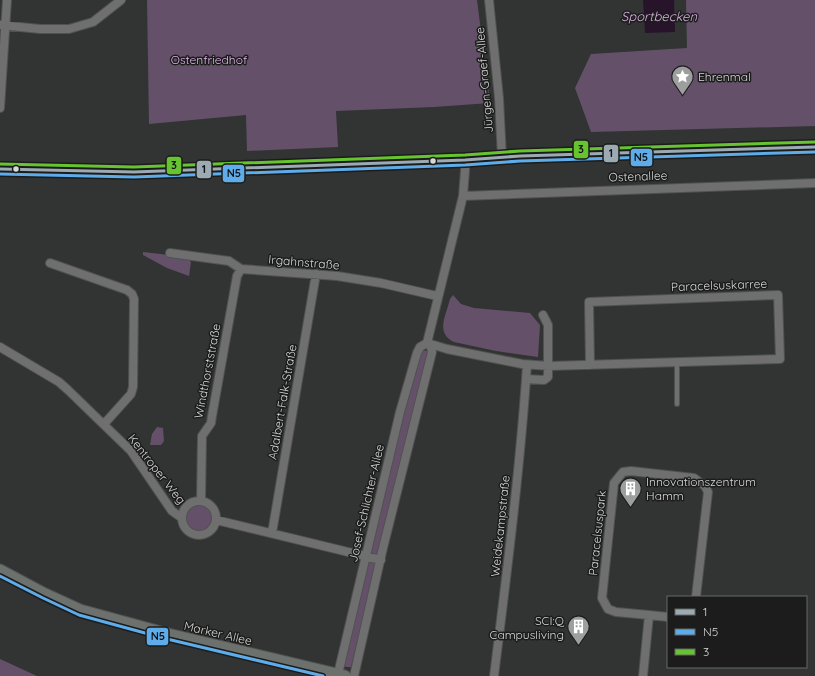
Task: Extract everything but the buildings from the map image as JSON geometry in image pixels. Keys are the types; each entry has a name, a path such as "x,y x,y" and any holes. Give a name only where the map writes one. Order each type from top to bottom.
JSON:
{"main road":[{"name":"Ostenallee","path":"0,169 134,172 815,147"},
{"name":"Marker Allee","path":"0,570 45,594 80,610 168,634 342,675"}],"street":[{"path":"0,108 3,26 7,0"},
{"path":"3,26 40,29 69,29 93,22 121,0"},
{"name":"Jürgen-Graef-Allee","path":"489,0 498,91 502,158"},
{"name":"Josef-Schlichter-Allee","path":"342,675 366,556 400,412 417,353 420,347 427,343 437,296 463,196 465,160"},
{"name":"Ostenallee","path":"463,196 815,183"},
{"name":"Irgahnstraße","path":"170,253 229,261 241,269 316,274 381,283 437,296"},
{"path":"50,263 127,290 132,294 134,299 132,387 130,394 104,424"},
{"name":"Windthorststraße","path":"200,501 202,436 211,423 237,276 241,269"},
{"name":"Adalbert-Falk-Straße","path":"272,533 316,274"},
{"name":"Paracelsuskarree","path":"427,343 447,349 527,364 552,366 590,365 780,359 778,295 589,302 590,365"},
{"path":"526,379 546,379 552,366 548,324 543,315"},
{"name":"Josef-Schlichter-Allee","path":"354,676 380,560 432,352 431,347 427,343"},
{"name":"Kentroper Weg","path":"0,347 58,382 104,424 131,451 172,511 182,518"},
{"name":"Weidekampstraße","path":"494,676 509,560 527,364"},
{"name":"Paracelsuspark","path":"667,617 608,610 602,598 614,483 623,472 631,471 694,478 706,486 708,492 696,596"},
{"path":"200,501 212,506 216,514 216,520 211,530 200,535 192,534 184,524 182,518 187,507 194,502 200,501"},
{"path":"216,520 380,560"},
{"path":"643,676 649,615"}],"lane":[{"path":"677,362 677,404"}],"green space":[{"name":"Ostenfriedhof","path":"147,0 477,0 490,103 336,111 338,147 247,151 246,115 149,124"},
{"path":"686,0 815,0 815,126 591,132 575,88 591,54 687,48"},
{"path":"143,252 186,257 191,262 189,276 167,268 143,255"},
{"path":"453,295 461,304 474,308 530,313 540,325 538,357 496,351 454,342 448,338 443,329 443,324 450,299"},
{"path":"422,350 427,351 428,355 378,554 373,555 371,550 416,363"},
{"path":"157,427 163,428 164,441 161,445 150,445 152,434"},
{"path":"200,504 210,508 214,518 210,528 200,532 190,528 186,518 190,508"},
{"path":"371,561 375,563 376,566 351,667 346,667 343,664 368,563"},
{"path":"0,659 37,676 0,676"}],"water":[{"name":"Sportbecken","path":"643,0 674,0 675,32 645,33"}],"transit line":[{"name":"3","path":"0,164 134,167 465,155 520,151 815,142"},
{"name":"1","path":"0,169 134,172 465,160 520,156 815,147"},
{"name":"N5","path":"0,174 134,177 465,165 520,161 815,152"},
{"name":"N5","path":"0,576 79,615 167,639 323,676"}],"place":[{"name":"Ehrenmal","path":"682,96"},
{"name":"Innovationszentrum Hamm","path":"630,508"},
{"name":"SCI:Q Campusliving","path":"579,646"}]}
